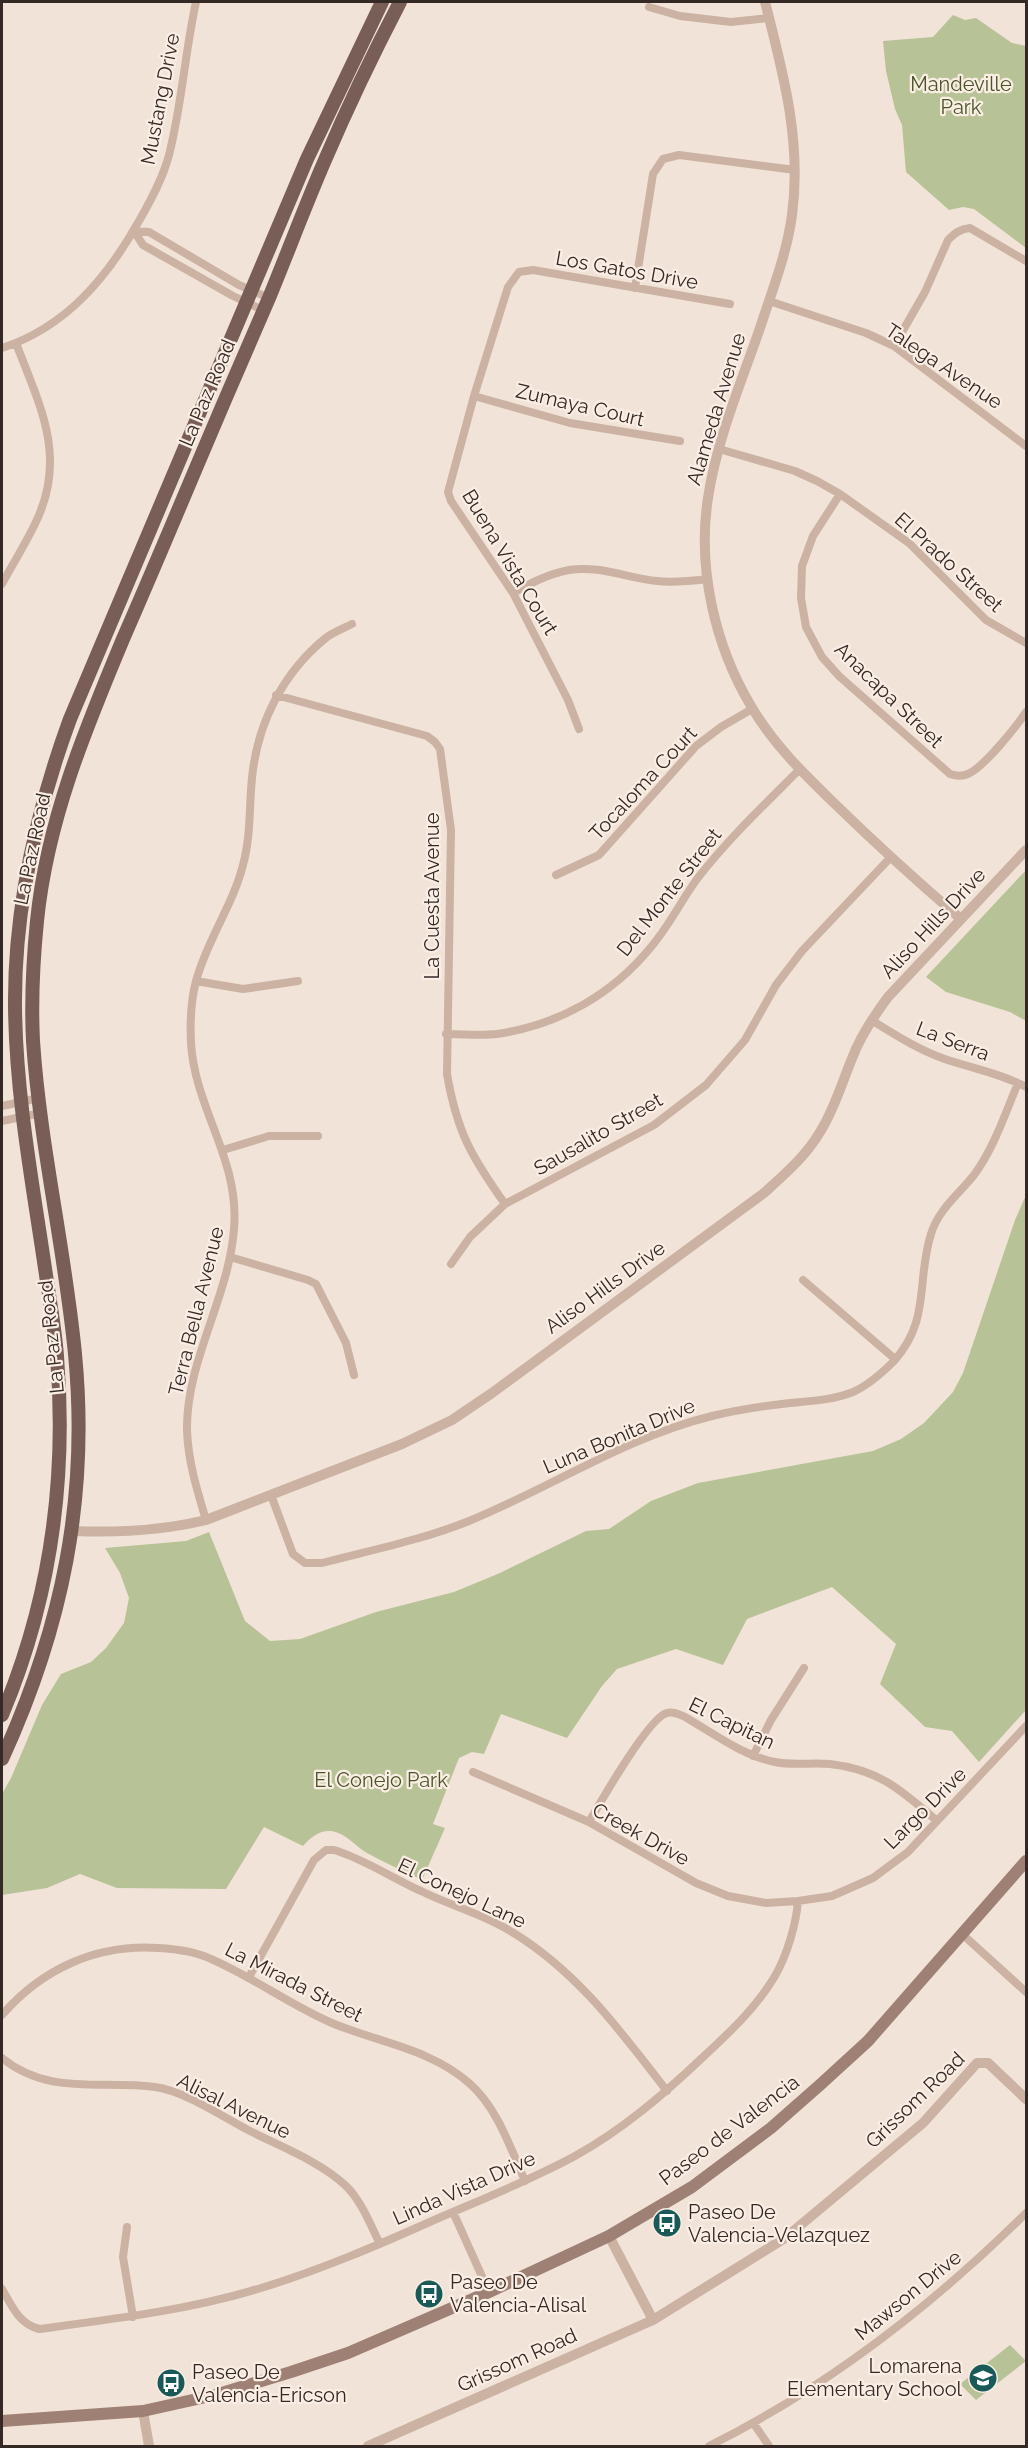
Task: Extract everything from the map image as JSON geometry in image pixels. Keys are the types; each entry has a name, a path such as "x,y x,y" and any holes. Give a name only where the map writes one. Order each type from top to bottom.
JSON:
{"main road":[{"name":"La Paz Road","path":"2,1715 33,1625 54,1530 60,1440 57,1354 16,1057 15,967 25,879 42,801 70,719 307,159 382,2"},
{"name":"La Paz Road","path":"2,1758 30,1693 57,1609 73,1531 78,1453 75,1355 33,1042 34,962 42,880 59,807 88,723 333,142 400,2"},
{"name":"Paseo de Valencia","path":"2,2421 143,2411 215,2396 348,2353 489,2292 609,2236 692,2187 771,2128 868,2040 1026,1861"}],"street":[{"name":"Mustang Drive","path":"2,348 16,343 65,315 89,293 106,273 134,231 159,185 168,158 196,2"},
{"name":"Alameda Avenue","path":"765,2 790,104 795,170 792,215 784,257 719,449 708,499 706,540 708,579 715,618 735,678 752,709 776,743 890,858 961,919"},
{"path":"649,7 680,16 731,22 769,18"},
{"path":"635,288 653,174 663,159 679,155 795,170"},
{"path":"894,346 925,292 948,240 961,229 970,228 979,232 1026,261"},
{"path":"134,231 149,232 250,297 266,304"},
{"path":"134,231 143,245 266,304"},
{"name":"Los Gatos Drive","path":"519,272 533,270 730,304"},
{"name":"Buena Vista Court","path":"519,272 508,287 474,396 448,492 451,501 513,593 568,700 579,729"},
{"name":"Talega Avenue","path":"769,301 866,333 894,346 1026,446"},
{"path":"2,584 39,516 45,498 51,447 45,423 16,343"},
{"name":"Zumaya Court","path":"474,396 570,423 680,441"},
{"name":"El Prado Street","path":"719,449 795,471 840,494 909,543 986,620 1026,643"},
{"name":"Anacapa Street","path":"840,494 813,536 802,566 801,598 806,627 822,657 839,676 943,770 958,776 974,770 1015,728 1026,712"},
{"path":"513,593 540,578 571,570 603,570 657,581 708,579"},
{"name":"Terra Bella Avenue","path":"206,1520 189,1456 187,1429 189,1404 195,1374 230,1257 235,1206 231,1174 195,1075 191,1043 191,1012 196,981 243,866 250,832 252,778 258,744 276,695 296,668 328,636 352,624"},
{"name":"La Cuesta Avenue","path":"276,695 428,736 440,749 451,830 447,1074 453,1106 463,1137 477,1165 505,1204"},
{"name":"Tocaloma Court","path":"556,875 599,855 696,746 721,727 752,709"},
{"name":"Del Monte Street","path":"446,1034 495,1034 545,1024 589,1003 615,984 652,947 696,881 736,832 800,769"},
{"name":"Aliso Hills Drive","path":"54,1530 136,1532 172,1528 206,1520 402,1444 452,1420 492,1394 764,1192 794,1166 819,1134 840,1094 853,1056 871,1020 888,998 1026,850"},
{"name":"Sausalito Street","path":"451,1264 470,1237 505,1204 654,1125 706,1085 745,1040 776,985 802,951 890,858"},
{"path":"196,981 243,989 298,981"},
{"name":"La Serra","path":"871,1020 911,1044 940,1057 1022,1085"},
{"name":"Luna Bonita Drive","path":"271,1495 293,1554 305,1563 322,1563 470,1521 611,1454 711,1416 759,1407 827,1399 853,1392 877,1377 895,1359 914,1331 922,1304 925,1259 931,1232 946,1206 973,1175 988,1151 1022,1085"},
{"path":"2,1106 39,1098"},
{"path":"2,1121 41,1113"},
{"path":"223,1150 269,1136 318,1136"},
{"path":"230,1257 316,1284 346,1343 354,1375"},
{"path":"803,1280 895,1359"},
{"path":"753,1756 771,1720 804,1668"},
{"name":"El Capitan","path":"589,1822 653,1723 668,1713 677,1713 753,1756 776,1762 828,1763 856,1768 885,1778 937,1821"},
{"name":"Largo Drive","path":"798,1901 832,1896 873,1878 908,1852 1026,1726"},
{"name":"Creek Drive","path":"473,1772 589,1822 696,1883 728,1896 766,1903 798,1901"},
{"name":"El Conejo Lane","path":"249,1977 314,1860 326,1850 343,1852 428,1895 481,1916 511,1931 539,1950 597,2001 667,2091"},
{"name":"Linda Vista Drive","path":"2,2289 20,2319 27,2326 39,2329 132,2317 203,2303 319,2269 525,2181 575,2156 604,2137 667,2091 732,2031 757,2003 776,1973 789,1941 797,1914 798,1901"},
{"path":"961,1933 1026,1992"},
{"name":"La Mirada Street","path":"2,2015 18,1997 45,1976 73,1961 102,1952 137,1947 177,1949 209,1958 249,1977 330,2022 445,2065 470,2083 487,2104 500,2125 525,2181"},
{"name":"Alisal Avenue","path":"2,2058 39,2079 74,2085 158,2087 187,2098 320,2168 346,2186 363,2210 380,2244"},
{"name":"Grissom Road","path":"368,2446 653,2320 785,2238 923,2123 977,2063 988,2063 1026,2099"},
{"path":"453,2212 489,2292"},
{"name":"Mawson Drive","path":"709,2446 754,2424 855,2360 930,2303 1026,2213"},
{"path":"127,2227 123,2257 132,2317"},
{"path":"609,2236 653,2320"},
{"path":"143,2411 149,2446"},
{"path":"754,2424 769,2446"}],"green space":[{"name":"Mandeville Park","path":"953,15 965,20 976,18 1012,43 1026,46 1026,248 974,209 963,207 949,210 906,172 902,125 895,109 886,71 883,41 933,37"},
{"path":"1026,870 1026,1021 1010,1012 946,992 926,977"},
{"name":"El Conejo Park","path":"1026,1195 1026,1710 979,1762 952,1731 925,1727 880,1684 896,1644 832,1587 747,1619 723,1665 676,1649 617,1669 602,1686 567,1738 501,1714 484,1754 472,1752 459,1758 433,1824 445,1828 422,1880 367,1853 336,1832 319,1833 303,1846 264,1827 226,1889 117,1888 80,1874 47,1888 2,1895 2,1794 42,1705 61,1674 91,1662 106,1648 124,1623 129,1598 120,1573 105,1548 186,1541 209,1532 245,1621 270,1641 300,1639 376,1612 454,1592 500,1573 586,1531 609,1529 651,1501 698,1483 873,1451 901,1439 924,1423 953,1392 963,1373 1015,1220"},
{"path":"1010,2345 1026,2361 976,2400 960,2384"}],"place":[{"name":"Paseo De Valencia-Velazquez","path":"667,2223"},
{"name":"Paseo De Valencia-Alisal","path":"429,2294"},
{"name":"Lomarena Elementary School","path":"983,2378"},
{"name":"Paseo De Valencia-Ericson","path":"171,2383"}]}
